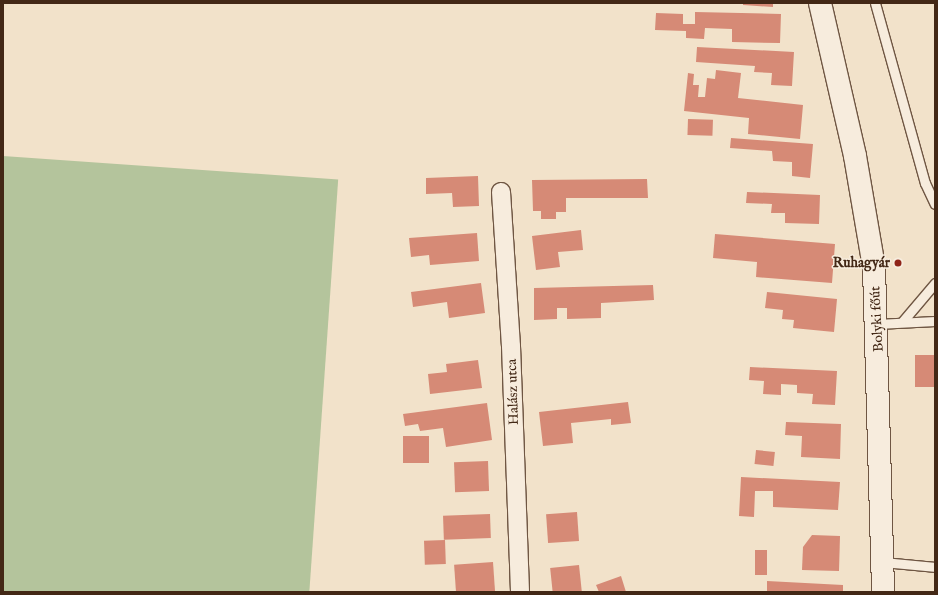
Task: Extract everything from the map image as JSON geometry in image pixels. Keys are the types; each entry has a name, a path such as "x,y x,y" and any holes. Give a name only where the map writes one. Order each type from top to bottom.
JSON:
{"main road":[{"name":"Bolyki főút","path":"820,3 863,202 874,267 877,324 883,592"}],"street":[{"name":"Halász utca","path":"501,192 511,346 520,592"}],"lane":[{"path":"875,3 925,183 935,204"},
{"path":"902,322 935,282"},
{"path":"877,324 935,321"},
{"path":"882,562 935,567"}],"green space":[{"path":"3,156 338,179 309,592 3,592"}],"building":[{"path":"743,3 773,3 773,7 743,5"},
{"path":"695,12 781,14 780,43 732,42 732,29 705,28 704,39 686,38 686,31 655,30 656,13 683,14 683,24 695,24"},
{"path":"697,47 794,52 792,86 771,85 772,73 754,72 755,66 696,62"},
{"path":"716,70 741,73 738,98 803,105 800,139 748,134 749,118 684,111 688,73 694,74 693,85 699,85 698,97 705,97 707,78 715,79"},
{"path":"688,119 713,120 712,136 687,135"},
{"path":"731,138 813,144 810,178 792,176 792,162 773,161 772,151 730,148"},
{"path":"478,176 479,206 453,207 452,193 426,194 426,178"},
{"path":"647,179 648,198 566,198 566,212 556,212 556,219 541,219 541,211 533,211 532,180"},
{"path":"747,192 820,195 819,224 785,223 785,213 771,213 772,204 746,203"},
{"path":"581,230 583,250 558,252 560,267 536,270 532,236"},
{"path":"477,233 479,261 430,265 429,255 411,257 409,238"},
{"path":"715,234 835,244 832,283 756,277 757,262 713,258"},
{"path":"481,283 485,313 449,318 447,302 413,307 411,292"},
{"path":"653,285 654,300 601,303 601,318 567,319 567,308 557,308 557,319 534,320 534,288"},
{"path":"767,292 837,299 834,332 793,328 794,320 782,319 783,310 765,308"},
{"path":"915,355 935,355 935,387 915,387"},
{"path":"478,360 482,388 430,394 428,374 447,372 446,364"},
{"path":"750,367 837,371 835,405 812,404 813,394 797,393 797,385 781,384 781,395 763,394 764,381 749,380"},
{"path":"628,402 631,423 611,425 611,419 571,423 573,443 543,446 539,412"},
{"path":"487,403 492,440 446,447 443,428 420,431 418,424 405,426 403,414"},
{"path":"786,422 841,424 840,459 801,457 802,436 785,435"},
{"path":"403,436 429,436 429,463 403,463"},
{"path":"756,450 775,452 773,466 755,464"},
{"path":"488,461 489,491 455,492 454,462"},
{"path":"741,477 840,482 838,510 773,507 773,491 755,491 754,517 739,516"},
{"path":"577,512 579,541 548,543 546,514"},
{"path":"490,514 491,538 444,540 443,516"},
{"path":"812,535 840,536 839,571 802,570 803,547"},
{"path":"445,540 446,564 425,565 424,541"},
{"path":"755,550 767,550 767,575 755,575"},
{"path":"493,562 495,592 456,592 454,565"},
{"path":"579,565 582,592 553,592 550,568"},
{"path":"621,576 626,592 599,592 596,585"},
{"path":"767,581 843,585 843,592 767,592"}],"place":[{"name":"Ruhagyár","path":"898,263"}]}
